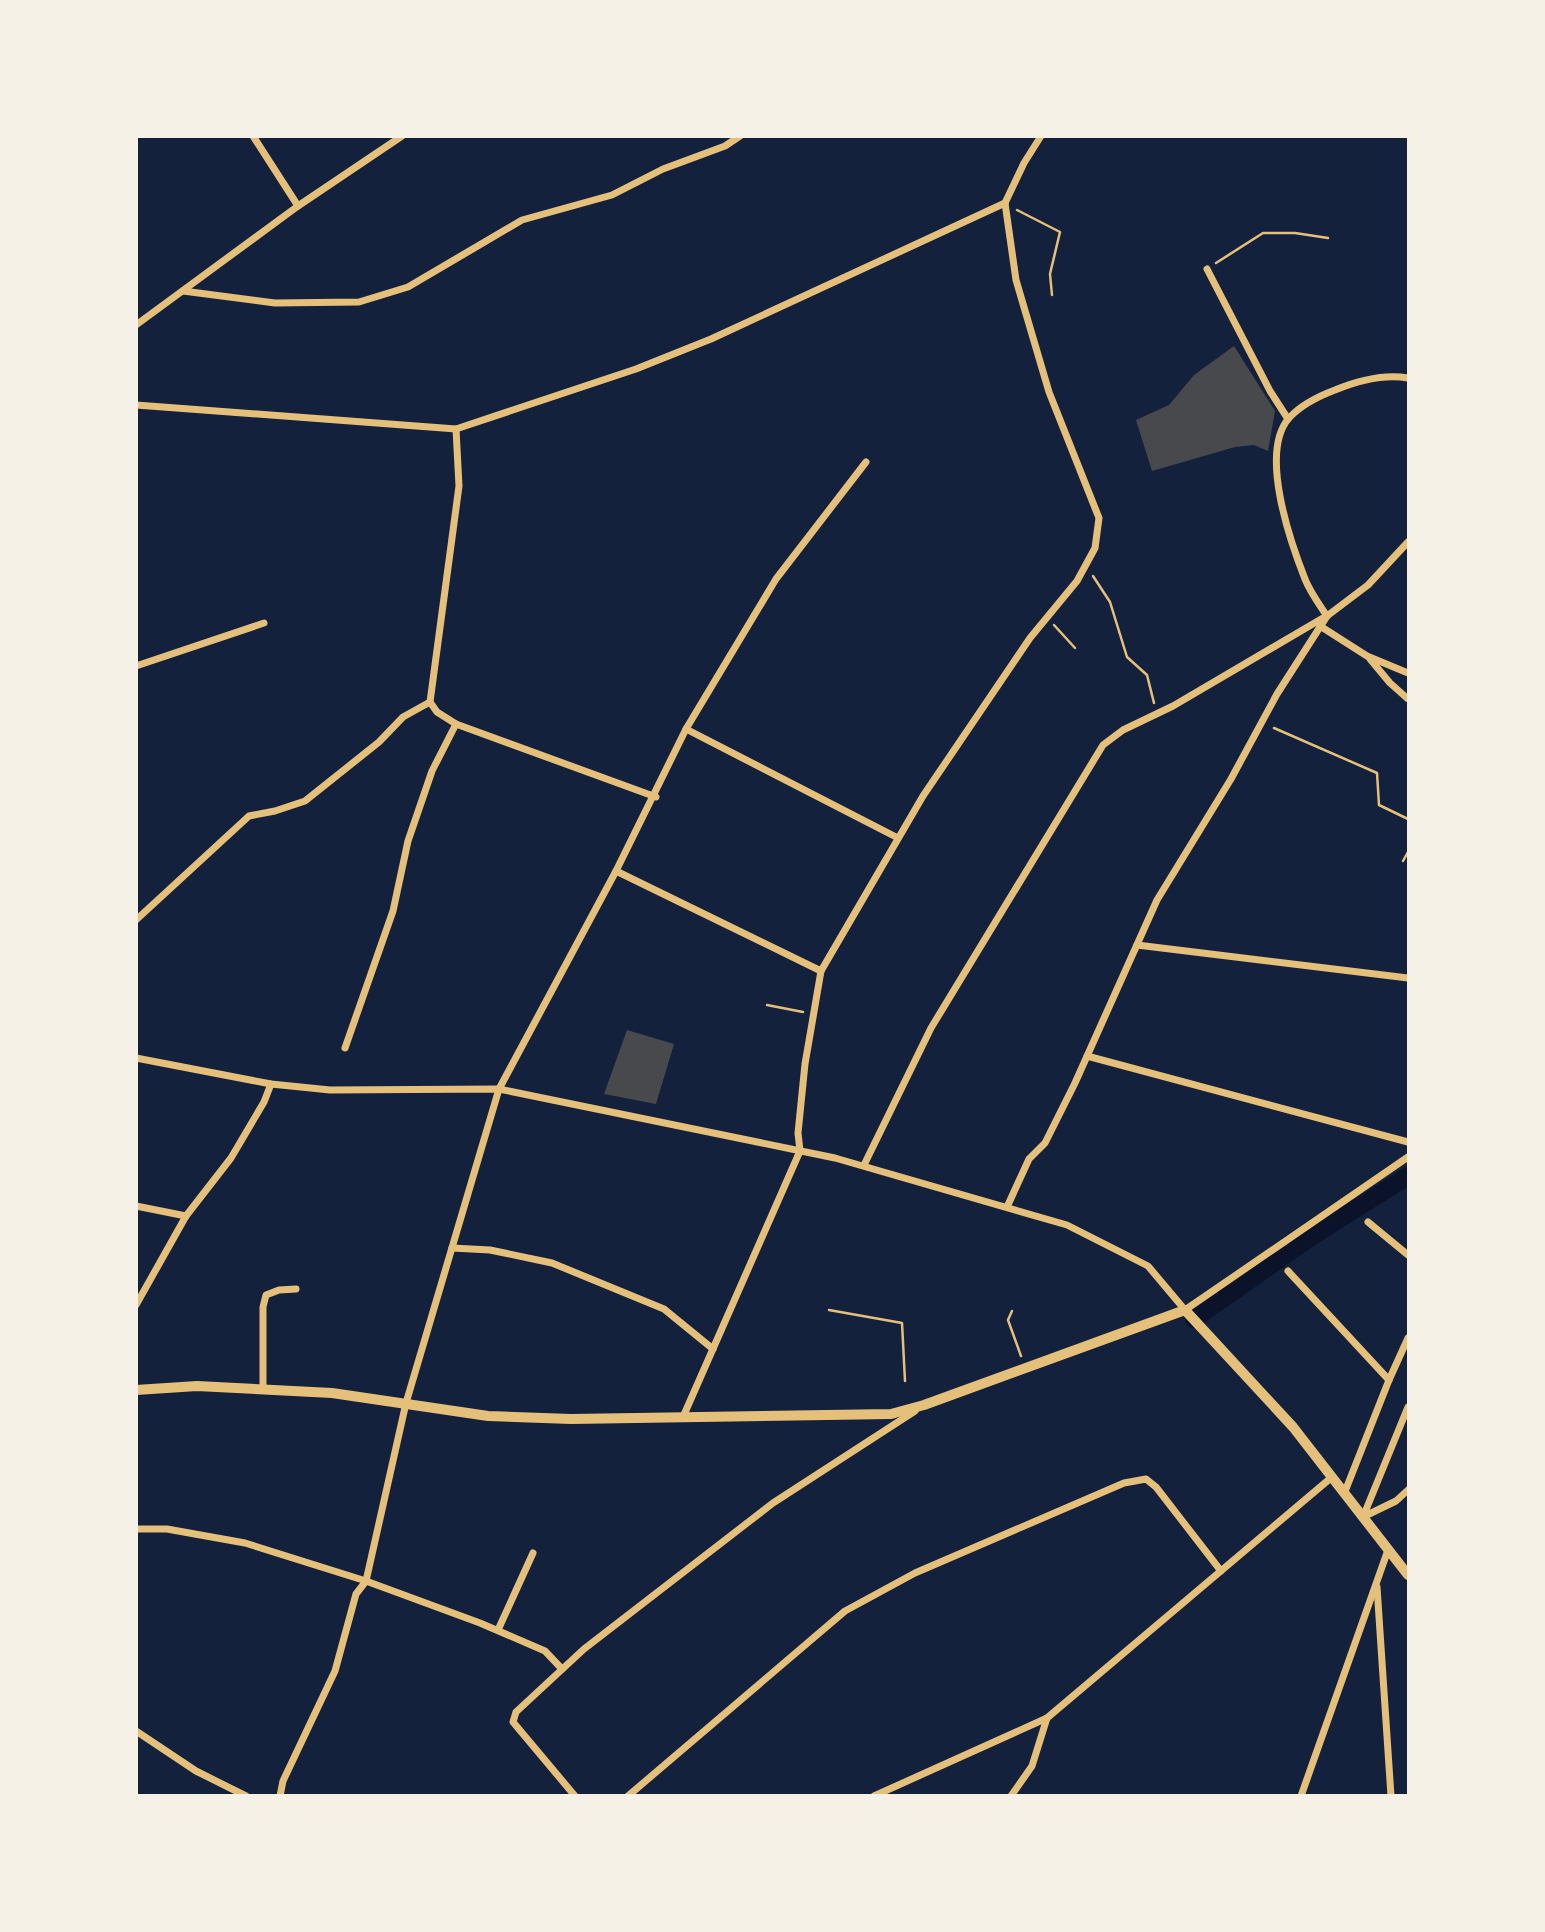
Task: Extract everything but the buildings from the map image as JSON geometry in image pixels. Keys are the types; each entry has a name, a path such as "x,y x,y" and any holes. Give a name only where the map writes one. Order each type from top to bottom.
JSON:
{"main road":[{"path":"136,1390 197,1386 332,1393 488,1416 570,1419 891,1414 924,1405 1185,1310 1293,1427 1409,1575"}],"street":[{"path":"253,136 298,206"},
{"path":"136,325 298,206 402,136"},
{"path":"183,291 275,303 359,302 408,287 522,219 612,195 663,169 725,146 740,136"},
{"path":"683,1417 800,1151 798,1133 821,971 923,796 1030,638 1077,582 1096,548 1099,518 1049,392 1016,280 1005,203 1024,163 1041,136"},
{"path":"136,405 456,429 636,369 711,339 1005,203"},
{"path":"1207,269 1270,391 1288,419"},
{"path":"1327,616 1306,582 1277,488 1277,454 1288,419 1307,402 1353,383 1379,378 1409,378"},
{"path":"456,429 459,486 430,702 437,712 456,724 657,797"},
{"path":"280,1796 283,1781 335,1671 356,1594 366,1581 406,1404 499,1088 616,871 686,729 776,579 866,462"},
{"path":"864,1166 931,1028 1103,745 1122,730 1173,706 1327,616 1368,585 1409,542"},
{"path":"1007,1207 1029,1159 1045,1143 1157,900 1327,616"},
{"path":"136,666 264,623"},
{"path":"1320,625 1367,656 1409,673"},
{"path":"1367,656 1390,683 1409,699"},
{"path":"136,920 249,816 305,801 379,742 403,717 430,702"},
{"path":"345,1048 393,911 408,841 428,783 456,724"},
{"path":"686,729 898,838"},
{"path":"616,871 821,971"},
{"path":"1137,945 1409,978"},
{"path":"1087,1056 1409,1142"},
{"path":"136,1058 271,1084 330,1090 499,1088 864,1166 1067,1225 1148,1266 1185,1310 1409,1157"},
{"path":"136,1305 186,1216 231,1158 264,1102 271,1084"},
{"path":"136,1206 186,1216"},
{"path":"1368,1222 1409,1255"},
{"path":"452,1248 490,1250 552,1263 664,1309 713,1349"},
{"path":"1288,1271 1389,1380"},
{"path":"263,1389 265,1295 279,1290 296,1289"},
{"path":"1344,1494 1389,1380 1409,1338"},
{"path":"575,1796 513,1722 516,1712 584,1649 773,1503 924,1405"},
{"path":"1363,1517 1409,1406"},
{"path":"874,1796 1047,1718 1332,1477"},
{"path":"628,1796 845,1611 915,1573 1124,1483 1146,1479 1156,1487 1221,1571"},
{"path":"1363,1517 1396,1501 1409,1490"},
{"path":"136,1529 167,1529 245,1543 366,1581 545,1650 562,1668"},
{"path":"1301,1796 1388,1550"},
{"path":"498,1630 533,1553"},
{"path":"1377,1581 1391,1796"},
{"path":"1011,1796 1032,1766 1047,1718"},
{"path":"136,1731 196,1771 246,1796"}],"path":[{"path":"1005,203 1060,232 1051,274 1052,295"},
{"path":"1207,269 1263,233 1295,233 1328,238"},
{"path":"1086,565 1110,603 1127,657 1147,675 1157,713"},
{"path":"1046,618 1075,648"},
{"path":"1261,723 1377,773 1379,805 1409,819"},
{"path":"1404,861 1409,852"},
{"path":"767,1005 813,1014"},
{"path":"830,1310 902,1323 905,1381"},
{"path":"1012,1311 1008,1320 1025,1369"}],"waterway":[{"path":"1194,1319 1311,1237 1408,1176"}]}
